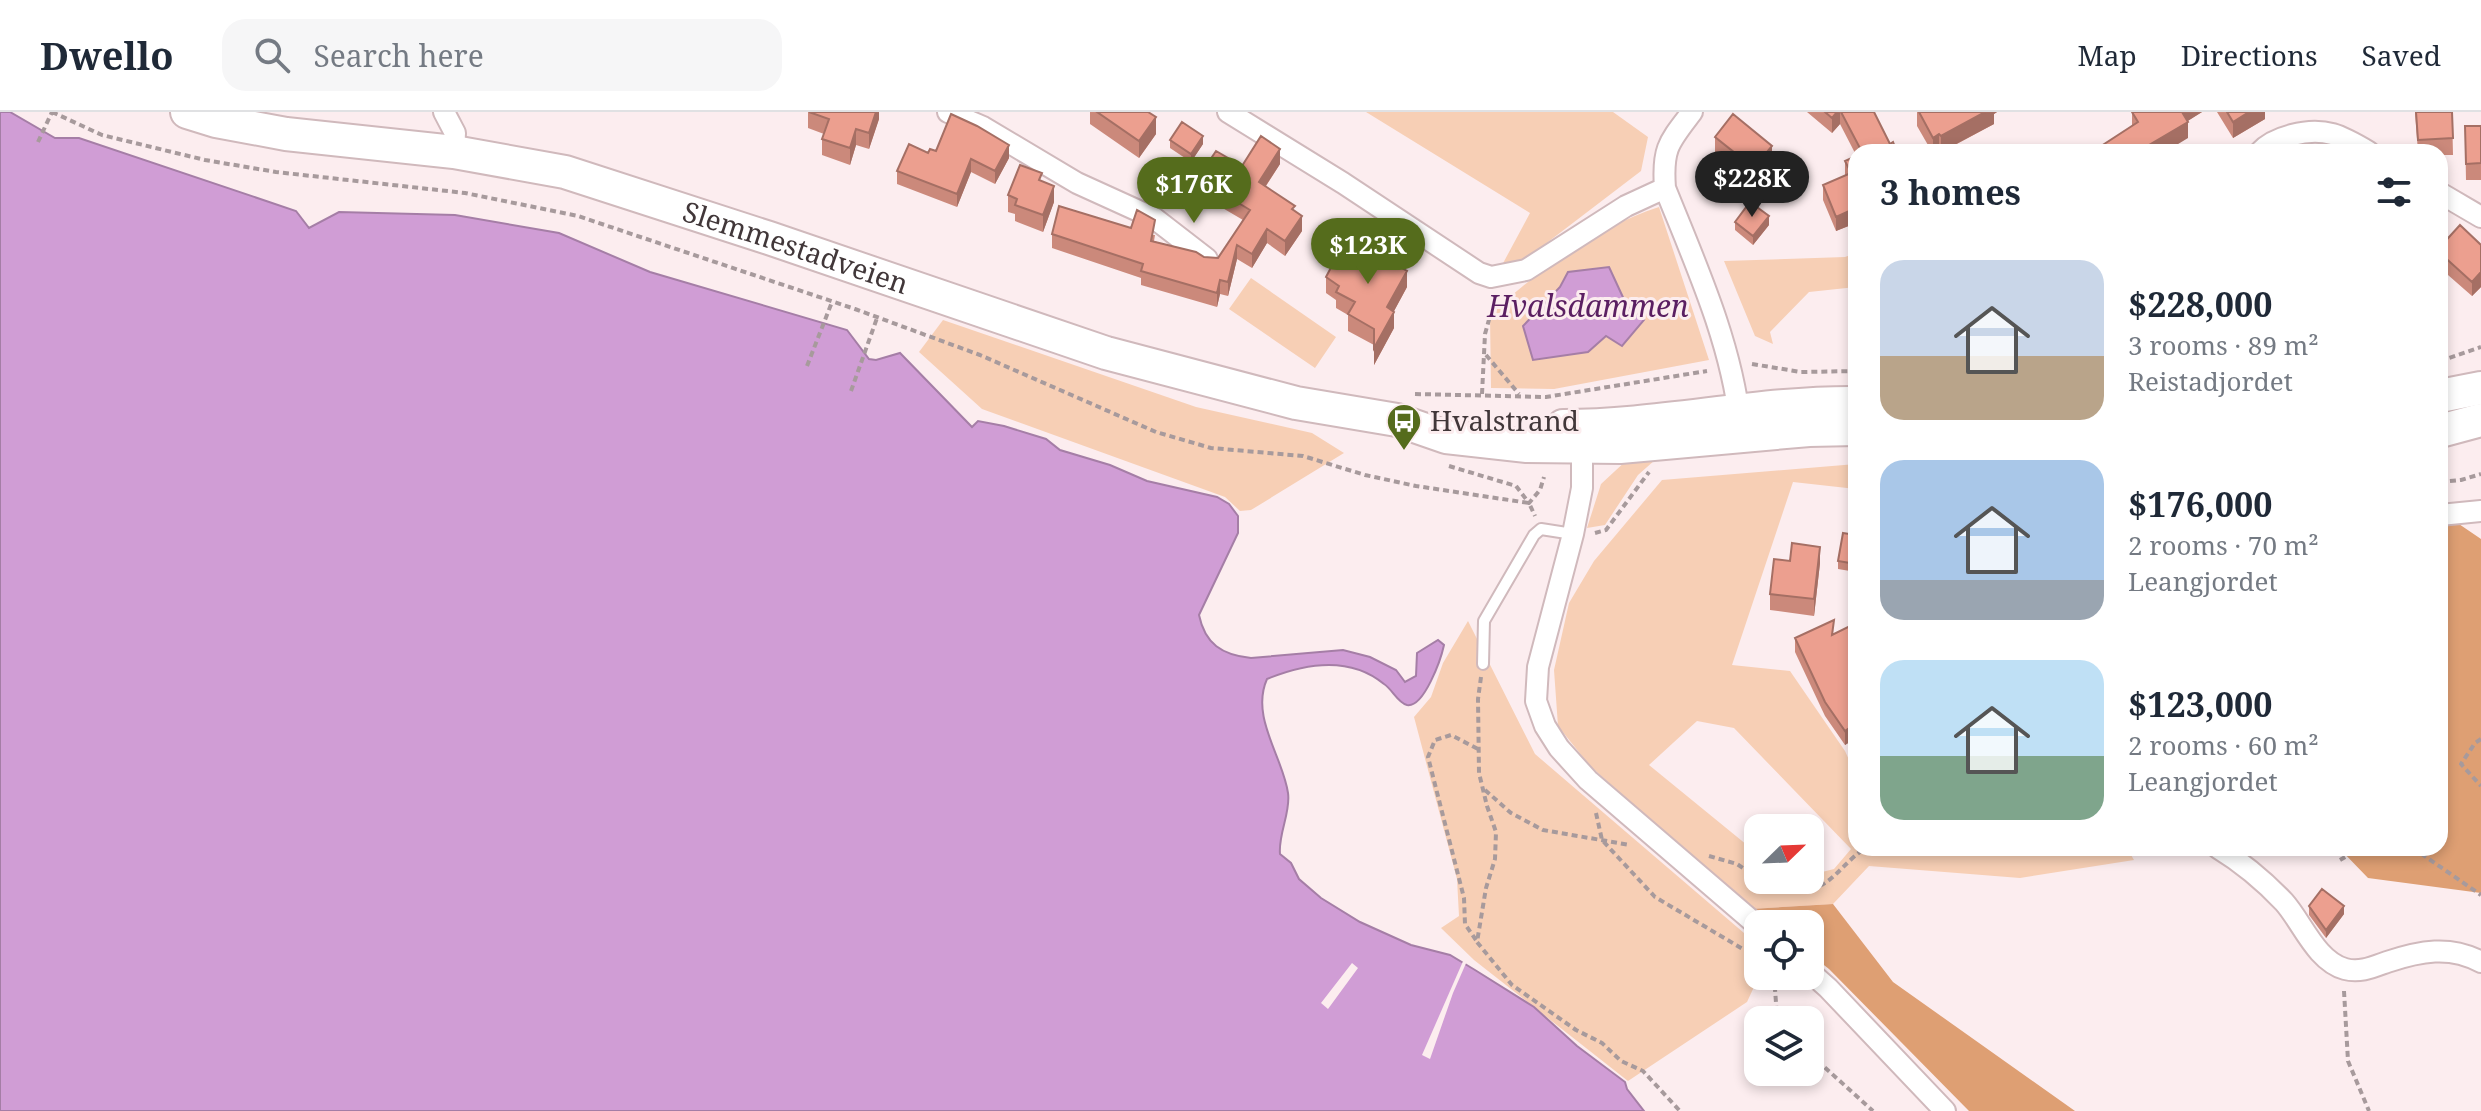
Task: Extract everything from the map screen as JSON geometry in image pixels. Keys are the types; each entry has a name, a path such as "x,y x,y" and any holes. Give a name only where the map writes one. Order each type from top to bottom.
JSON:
{"main road":[{"name":"Slemmestadveien","path":"187,112 216,121 286,134 454,152 592,179 1106,353 1296,403 1397,420 1446,415 1525,426 1620,447 1740,424 1807,403 1848,403"},
{"path":"2448,394 2481,388"},
{"path":"2448,429 2481,420"},
{"name":"Slemmestadveien","path":"1740,424 1809,430 1848,429"}],"street":[{"path":"444,112 455,133 454,152"},
{"path":"948,112 983,127 1077,183 1154,218 1207,259"},
{"path":"1228,112 1479,273 1491,277 1526,270 1626,206 1665,188"},
{"path":"1692,112 1668,144 1663,164 1665,188 1727,352 1740,424"},
{"path":"2270,144 2276,139 2310,130 2339,135 2355,144"},
{"path":"2448,198 2481,217"},
{"path":"1582,437 1582,488 1538,667 1536,701 1545,726 1559,748 1588,780 1744,914"},
{"path":"2448,514 2481,511"},
{"path":"2231,856 2286,904 2315,946 2342,968 2362,971 2394,959 2438,950 2463,952 2481,962"},
{"path":"1824,986 1945,1111"}],"lane":[{"path":"1483,664 1484,621 1534,535 1541,529 1573,534"}],"path":[{"path":"38,142 52,112 102,135 205,160 276,172 465,193 578,216 980,355 1156,432 1211,448 1303,456 1365,475 1416,486 1529,503"},
{"path":"1482,394 1485,334 1505,276"},
{"path":"807,366 832,302"},
{"path":"851,391 877,317"},
{"path":"2448,358 2481,347"},
{"path":"1484,353 1520,395"},
{"path":"1752,364 1801,372 1848,371"},
{"path":"1415,394 1546,397 1707,371"},
{"path":"1441,464 1516,486 1529,503 1541,529"},
{"path":"1573,534 1606,530 1648,473 1657,467"},
{"path":"2448,480 2481,474"},
{"path":"1529,503 1540,490 1544,477"},
{"path":"1477,942 1486,888 1495,859 1496,832 1483,788 1478,749 1478,699 1483,664"},
{"path":"1478,749 1451,735 1435,740 1428,757 1464,898 1465,924 1512,985 1576,1030 1602,1043 1621,1061 1643,1071 1680,1111"},
{"path":"2481,739 2461,764 2481,786"},
{"path":"1588,780 1602,840 1655,897 1744,950"},
{"path":"1483,788 1511,813 1543,830 1671,853"},
{"path":"1824,885 1856,856"},
{"path":"2340,860 2347,856"},
{"path":"2425,856 2481,895"},
{"path":"2342,968 2348,1061 2369,1111"},
{"path":"1824,1067 1873,1111"}],"shaded area":[{"path":"1366,112 1613,112 1648,137 1641,171 1527,258 1501,267 1530,213"},
{"path":"1659,207 1709,360 1554,389 1491,388 1490,315 1569,252 1613,226"},
{"path":"1848,256 1848,288 1809,292 1770,332 1773,344 1755,336 1724,261"},
{"path":"1251,278 1336,337 1315,368 1229,309"},
{"path":"943,320 1196,407 1312,433 1344,453 1251,510 1240,511 1225,497 982,409 919,352"},
{"path":"1628,459 1655,460 1638,475 1605,525 1587,528 1601,484"},
{"path":"1848,465 1848,488 1793,482 1732,665 1790,671 1845,751 1848,758 1848,846 1824,821 1824,814 1817,814 1734,728 1697,721 1649,765 1744,843 1744,894 1824,894 1824,872 1834,869 1848,853 1848,856 2132,856 2134,860 2020,878 1869,866 1833,904 1751,909 1590,766 1558,726 1554,670 1569,603 1594,561 1662,480"},
{"path":"2456,522 2481,539 2481,893 2368,878 2347,856 2448,856 2448,524"},
{"path":"1468,621 1535,754 1744,933 1744,990 1753,990 1747,1002 1628,1081 1474,960 1441,928 1459,916 1457,879 1414,717 1431,697 1443,663"},
{"path":"1833,904 1893,982 2075,1111 1969,1111 1824,965 1824,910 1751,909"}],"water":[{"path":"0,112 10,112 55,138 79,138 296,211 309,228 339,212 455,215 559,233 650,272 847,330 869,359 900,353 972,427 978,421 1004,426 1046,439 1060,450 1110,465 1147,481 1217,497 1229,504 1238,516 1238,533 1199,615 1210,641 1223,651 1251,658 1343,650 1370,657 1396,670 1405,682 1416,676 1417,653 1438,640 1444,645 1431,681 1420,699 1413,704 1404,704 1371,675 1342,666 1312,666 1267,679 1262,708 1288,793 1280,854 1291,863 1299,879 1321,898 1360,922 1411,945 1450,955 1534,1007 1577,1046 1625,1082 1644,1111 0,1111"},
{"name":"Hvalsdammen","path":"1609,267 1627,306 1644,320 1622,346 1606,336 1588,352 1533,360 1523,326 1560,287 1568,272"}],"pier":[{"path":"1464,959 1467,961 1430,1059 1422,1055"},
{"path":"1352,963 1358,968 1328,1009 1321,1003"}],"building":[{"path":"809,112 876,112 869,133 856,129 850,148 822,139 829,119"},
{"path":"1097,112 1148,112 1156,117 1139,141"},
{"path":"1841,112 1874,112 1890,144 1858,144"},
{"path":"1919,112 1985,112 1933,138"},
{"path":"2132,112 2182,112 2188,122 2151,144 2104,144 2138,122"},
{"path":"2227,112 2249,112 2233,122"},
{"path":"2416,112 2452,112 2453,138 2418,140"},
{"path":"951,114 1009,145 995,171 971,159 957,194 897,171 909,144 928,153 930,149 936,151"},
{"path":"1733,114 1772,146 1754,168 1715,137"},
{"path":"1182,122 1203,136 1191,154 1170,140"},
{"path":"2465,126 2481,126 2481,163 2466,164"},
{"path":"1261,136 1280,149 1259,182 1295,206 1292,209 1302,216 1285,241 1267,229 1252,254 1237,245 1228,282 1220,280 1217,293 1141,271 1143,264 1052,234 1059,206 1131,228 1137,210 1155,220 1151,241 1196,252 1204,257 1218,258 1250,210 1209,185 1211,182 1200,175 1216,151 1242,166"},
{"path":"1020,165 1042,173 1039,180 1054,186 1043,215 1015,205 1017,199 1008,195"},
{"path":"1848,174 1848,212 1836,217 1823,185"},
{"path":"1750,202 1769,216 1753,236 1735,222"},
{"path":"2460,225 2481,245 2481,272 2472,282 2448,260 2448,238"},
{"path":"1355,242 1407,271 1387,307 1394,312 1374,348 1374,329 1348,314 1355,302 1336,292 1339,286 1326,277 1336,258 1344,262"},
{"path":"1843,533 1848,534 1848,563 1838,561"},
{"path":"1792,543 1820,547 1814,599 1770,594 1774,559 1790,561"},
{"path":"1834,620 1832,635 1848,627 1848,729 1845,731 1825,702 1795,638"},
{"path":"2322,889 2344,906 2326,930 2309,906"}],"place":[{"name":"Hvalstrand","path":"1404,452"}]}
